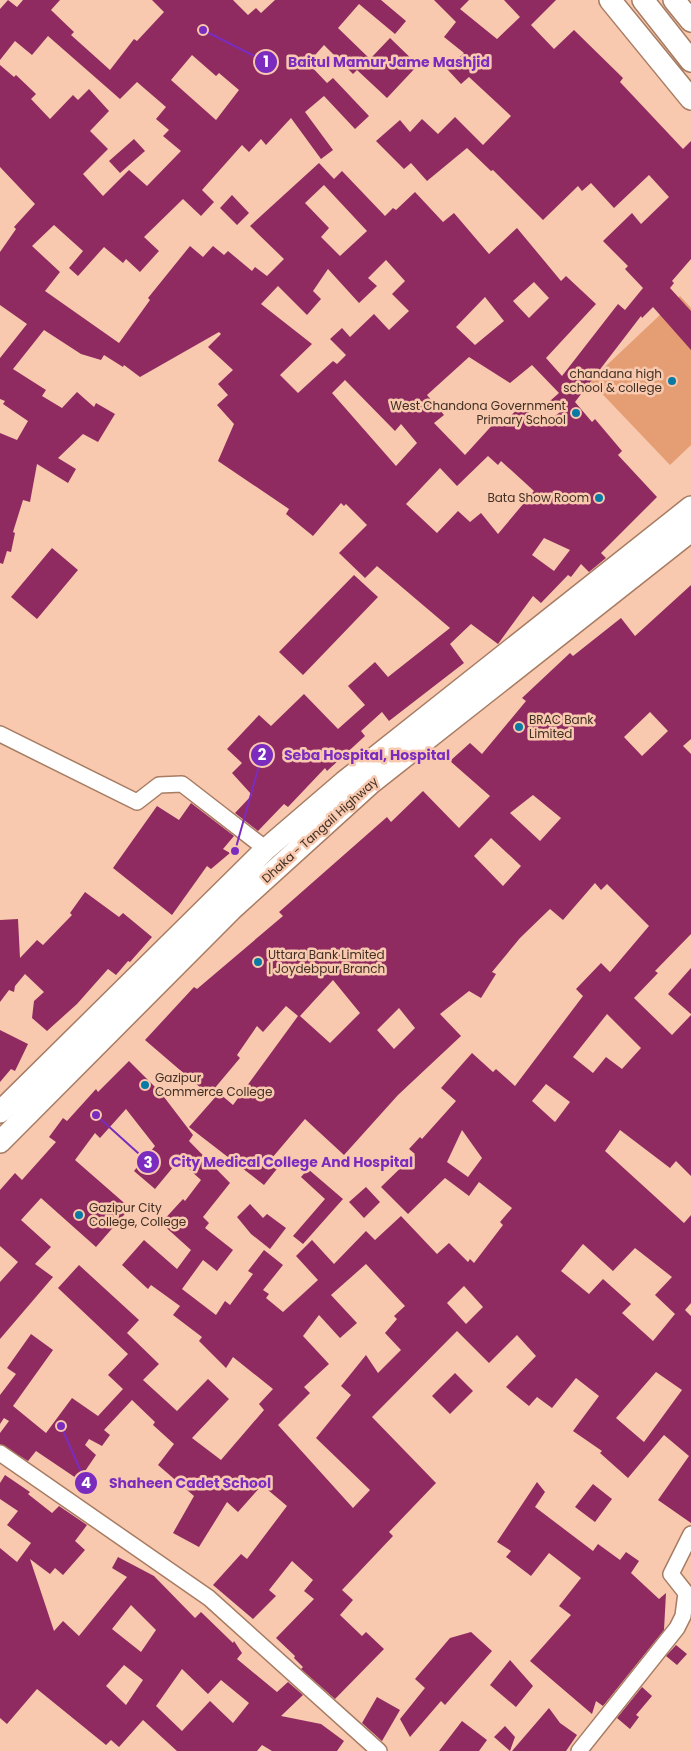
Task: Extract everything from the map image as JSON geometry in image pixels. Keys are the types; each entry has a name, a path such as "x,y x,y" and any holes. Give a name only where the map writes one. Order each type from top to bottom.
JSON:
{"highway":[{"path":"610,0 691,99"},
{"path":"643,0 691,61"},
{"path":"674,0 691,21"},
{"name":"Dhaka - Tangail Highway","path":"0,1112 266,849 344,782 691,507"},
{"name":"Dhaka - Tangail Highway","path":"0,1142 232,909 371,783 691,531"}],"street":[{"path":"0,734 137,802 159,785 182,784 266,849"},
{"path":"0,1453 209,1598 379,1751"},
{"path":"579,1751 677,1628 683,1616 686,1594 671,1574 691,1534"}],"shaded area":[{"path":"680,296 691,308 691,445 670,465 590,381"}],"building":[{"path":"8,0 17,7 23,0 60,0 51,10 74,32 71,35 110,70 134,39 137,41 164,12 152,0 233,0 248,15 256,8 261,13 275,0 381,0 406,21 395,34 359,4 338,28 370,59 390,38 418,65 387,98 357,70 353,74 324,45 308,63 327,83 333,78 369,116 355,129 324,96 305,112 333,150 321,159 291,118 266,145 261,139 249,152 242,145 202,190 214,202 201,216 183,199 144,237 159,251 140,272 126,259 123,263 104,247 78,276 69,268 83,251 54,225 32,246 60,272 45,291 119,343 150,300 148,298 190,246 203,257 213,246 224,255 228,251 252,271 255,267 267,276 284,259 250,226 319,163 334,179 342,171 385,216 393,208 396,210 415,192 443,222 454,213 489,254 517,228 561,281 566,276 596,304 546,358 562,376 618,304 625,310 643,288 625,269 628,266 603,241 632,213 641,224 669,197 649,175 614,208 591,183 582,191 578,186 543,220 493,170 491,171 467,148 427,181 411,163 404,169 376,141 400,120 410,132 422,119 438,134 455,117 483,145 511,116 469,77 461,84 447,69 464,53 444,37 456,22 434,0 469,0 460,9 497,39 520,17 504,0 556,0 531,25 554,49 574,30 623,78 620,82 683,149 691,141 691,259 672,281 674,283 670,288 691,311 691,350 653,307 642,318 641,316 575,402 592,422 595,419 622,451 618,455 657,497 601,553 606,558 589,572 581,564 571,577 568,575 541,603 533,596 498,644 471,624 450,644 464,663 389,721 382,712 361,731 365,736 327,771 325,768 288,807 284,804 258,831 235,813 252,795 232,773 242,763 227,749 259,715 271,726 304,694 338,729 365,705 348,686 375,662 388,677 450,628 377,566 365,578 339,553 367,525 346,504 344,506 341,503 313,536 286,514 289,509 218,461 234,424 217,405 228,395 218,384 233,370 208,347 221,334 219,332 140,377 124,365 123,367 104,355 101,360 81,354 44,330 13,369 46,390 42,396 62,408 77,392 94,407 96,403 115,414 98,442 83,434 58,458 76,469 68,483 37,464 30,502 23,500 13,532 15,533 11,552 7,551 3,564 0,563 0,433 17,440 28,421 3,404 5,401 0,399 0,358 27,324 0,305 0,252 16,229 14,227 35,204 0,167 0,65 14,77 16,75 36,94 31,99 50,119 73,95 78,100 89,89 109,111 90,131 108,149 83,174 103,196 129,170 147,186 181,151 163,136 169,130 156,119 166,107 137,82 120,99 48,36 32,55 15,41 0,60 0,9","holes":["192,55 216,76 219,73 239,90 216,120 171,80","324,185 367,231 340,256 321,237 329,228 305,203","386,260 405,281 392,294 409,311 389,330 374,314 350,337 342,328 330,339 346,355 337,364 333,361 298,393 280,375 312,344 261,304 278,286 307,315 321,299 313,291 328,269 359,303 377,286 368,278","534,282 549,298 529,318 513,301","485,297 504,321 475,345 456,327","469,357 510,383 532,365 559,393 550,401 560,412 542,427 522,405 501,425 496,421 465,455 434,423 444,415 427,395","345,380 395,431 401,424 417,443 396,466 332,393","488,456 498,465 501,461 534,491 498,534 481,513 470,522 458,511 437,533 406,504 440,468 457,486","544,538 570,550 554,571 532,555"]},
{"path":"134,139 145,151 120,173 109,161"},
{"path":"232,195 249,213 237,225 220,208"},
{"path":"52,548 78,570 37,619 11,597"},
{"path":"354,575 378,597 303,675 279,652"},
{"path":"691,585 691,739 683,746 691,754 691,934 655,971 658,973 634,998 672,1035 691,1015 691,1176 676,1161 670,1168 620,1130 605,1151 684,1223 691,1215 691,1303 685,1310 691,1316 691,1523 658,1500 689,1456 664,1435 628,1478 600,1453 602,1451 573,1431 599,1396 576,1378 552,1408 537,1397 529,1406 506,1387 536,1356 517,1335 489,1363 457,1331 372,1417 436,1483 389,1532 393,1536 342,1590 353,1600 340,1615 362,1636 366,1632 384,1649 335,1699 301,1669 303,1667 294,1658 295,1656 276,1638 314,1599 304,1591 313,1580 292,1561 269,1590 276,1596 253,1619 213,1585 241,1554 247,1559 287,1506 262,1485 238,1512 227,1502 199,1547 173,1533 194,1496 158,1465 174,1444 153,1425 155,1422 132,1400 104,1430 110,1435 102,1446 89,1439 85,1445 96,1455 79,1480 36,1451 28,1461 0,1444 0,1433 9,1421 4,1418 0,1424 0,1395 16,1374 7,1368 31,1334 53,1350 13,1406 46,1433 72,1398 98,1416 123,1389 108,1375 128,1354 58,1288 79,1265 139,1320 127,1333 159,1364 143,1380 177,1411 208,1379 229,1399 192,1438 221,1460 264,1410 259,1404 273,1389 233,1357 226,1368 199,1341 202,1337 173,1315 180,1306 151,1285 148,1289 122,1265 144,1240 177,1269 191,1250 161,1223 183,1199 185,1201 201,1180 179,1160 155,1189 134,1171 155,1146 126,1109 100,1138 95,1133 75,1160 130,1208 96,1247 41,1198 21,1220 51,1247 35,1264 53,1277 0,1339 0,1282 18,1262 0,1246 0,1190 15,1173 22,1180 56,1142 49,1137 63,1118 67,1121 96,1089 98,1092 129,1061 161,1093 193,1135 189,1141 230,1183 203,1217 209,1223 205,1228 233,1250 217,1271 203,1260 182,1289 216,1315 225,1301 230,1305 253,1274 248,1271 264,1250 283,1265 263,1290 269,1294 266,1298 283,1312 318,1280 296,1256 312,1240 334,1264 366,1231 375,1240 401,1216 437,1254 449,1243 468,1262 470,1259 474,1263 503,1225 500,1222 512,1208 479,1182 469,1196 445,1178 408,1214 381,1187 415,1154 409,1149 420,1137 422,1139 456,1101 441,1088 472,1053 493,1072 496,1069 515,1086 583,996 576,989 601,963 610,972 649,926 607,884 601,890 595,883 563,920 550,909 520,938 492,972 496,974 481,998 469,991 440,1014 461,1036 398,1095 344,1155 305,1119 272,1158 280,1165 264,1185 189,1127 219,1093 233,1105 298,1016 286,1006 263,1032 257,1026 237,1055 240,1058 209,1095 145,1040 194,987 197,989 283,916 279,912 387,817 391,822 423,791 459,828 490,796 450,761 470,743 482,754 526,701 522,698 570,653 573,656 621,618 635,636","holes":["650,712 668,731 642,756 624,737","533,795 561,818 540,841 510,813","491,838 521,866 503,886 474,856","333,980 360,1013 330,1043 300,1016","399,1008 415,1028 394,1049 377,1030","607,1014 641,1048 622,1069 606,1057 593,1073 573,1057","546,1084 570,1102 555,1122 532,1101","462,1130 482,1158 468,1177 447,1162","583,1244 613,1271 635,1248 672,1277 655,1295 675,1314 653,1341 622,1313 631,1304 603,1279 589,1294 561,1271","366,1264 405,1306 394,1316 397,1319 385,1333 401,1350 378,1373 366,1355 341,1386 351,1395 316,1438 370,1490 353,1508 278,1425 310,1393 304,1387 329,1364 303,1336 319,1315 340,1338 357,1323 331,1295","464,1286 483,1307 466,1324 447,1303","656,1372 682,1390 644,1442 616,1418"]},
{"path":"191,803 234,836 223,849 230,853 211,869 207,866 172,915 113,868 157,806 179,820"},
{"path":"85,892 119,917 123,913 152,937 116,975 108,969 77,1004 47,1031 32,1018 34,1001 44,992 25,974 15,986 14,992 9,990 0,1002 0,920 18,919 20,958 37,940 43,945 72,915 70,913"},
{"path":"691,968 691,1014 668,994"},
{"path":"0,1030 28,1044 15,1071 11,1069 0,1082"},
{"path":"308,1169 343,1199 303,1244 293,1236 325,1199 301,1177"},
{"path":"366,1187 380,1202 364,1218 349,1202"},
{"path":"250,1204 263,1218 267,1214 286,1228 270,1249 251,1234 237,1217"},
{"path":"455,1373 473,1391 450,1414 432,1396"},
{"path":"5,1475 30,1492 28,1494 52,1513 59,1506 87,1525 75,1541 85,1550 63,1575 55,1568 50,1574 30,1559 54,1631 63,1621 79,1636 127,1577 112,1568 118,1557 154,1576 195,1618 201,1612 233,1643 234,1641 242,1653 237,1659 277,1692 288,1682 303,1695 281,1716 321,1724 344,1741 337,1751 272,1751 262,1745 257,1751 177,1751 143,1720 119,1747 111,1740 106,1745 37,1689 7,1724 0,1718 0,1548 17,1562 31,1543 7,1525 18,1511 0,1499 0,1483","holes":["131,1605 156,1630 141,1652 112,1629","124,1665 143,1680 126,1705 106,1686","182,1669 208,1694 221,1680 249,1703 233,1723 210,1701 182,1731 156,1706"]},
{"path":"537,1482 545,1492 535,1507 593,1551 598,1544 620,1560 626,1552 639,1561 631,1573 659,1599 666,1593 664,1630 603,1706 596,1701 592,1714 530,1661 571,1615 559,1606 581,1578 549,1553 531,1576 506,1557 511,1551 497,1542"},
{"path":"593,1484 612,1499 595,1522 575,1507"},
{"path":"471,1632 492,1651 445,1705 441,1701 410,1737 400,1719 425,1688 415,1679 450,1638"},
{"path":"676,1645 687,1654 677,1665 666,1656"},
{"path":"510,1660 533,1686 516,1707 490,1685"},
{"path":"642,1687 652,1696 636,1715 639,1717 630,1729 617,1718"},
{"path":"377,1697 400,1710 382,1741 362,1723"},
{"path":"549,1708 560,1723 577,1735 566,1751 512,1751"},
{"path":"462,1721 487,1740 479,1751 439,1751"},
{"path":"505,1726 515,1737 510,1751 494,1737"}],"place":[{"name":"Baitul Mamur Jame Mashjid","path":"203,30"},
{"name":"chandana high school & college","path":"672,381"},
{"name":"West Chandona Government Primary School","path":"576,413"},
{"name":"Bata Show Room","path":"599,498"},
{"name":"BRAC Bank Limited","path":"519,727"},
{"name":"Seba Hospital, Hospital","path":"235,851"},
{"name":"Uttara Bank Limited | Joydebpur Branch","path":"258,962"},
{"name":"Gazipur Commerce College","path":"145,1085"},
{"name":"City Medical College And Hospital","path":"96,1115"},
{"name":"Gazipur City College, College","path":"79,1215"},
{"name":"Shaheen Cadet School","path":"61,1426"}]}
